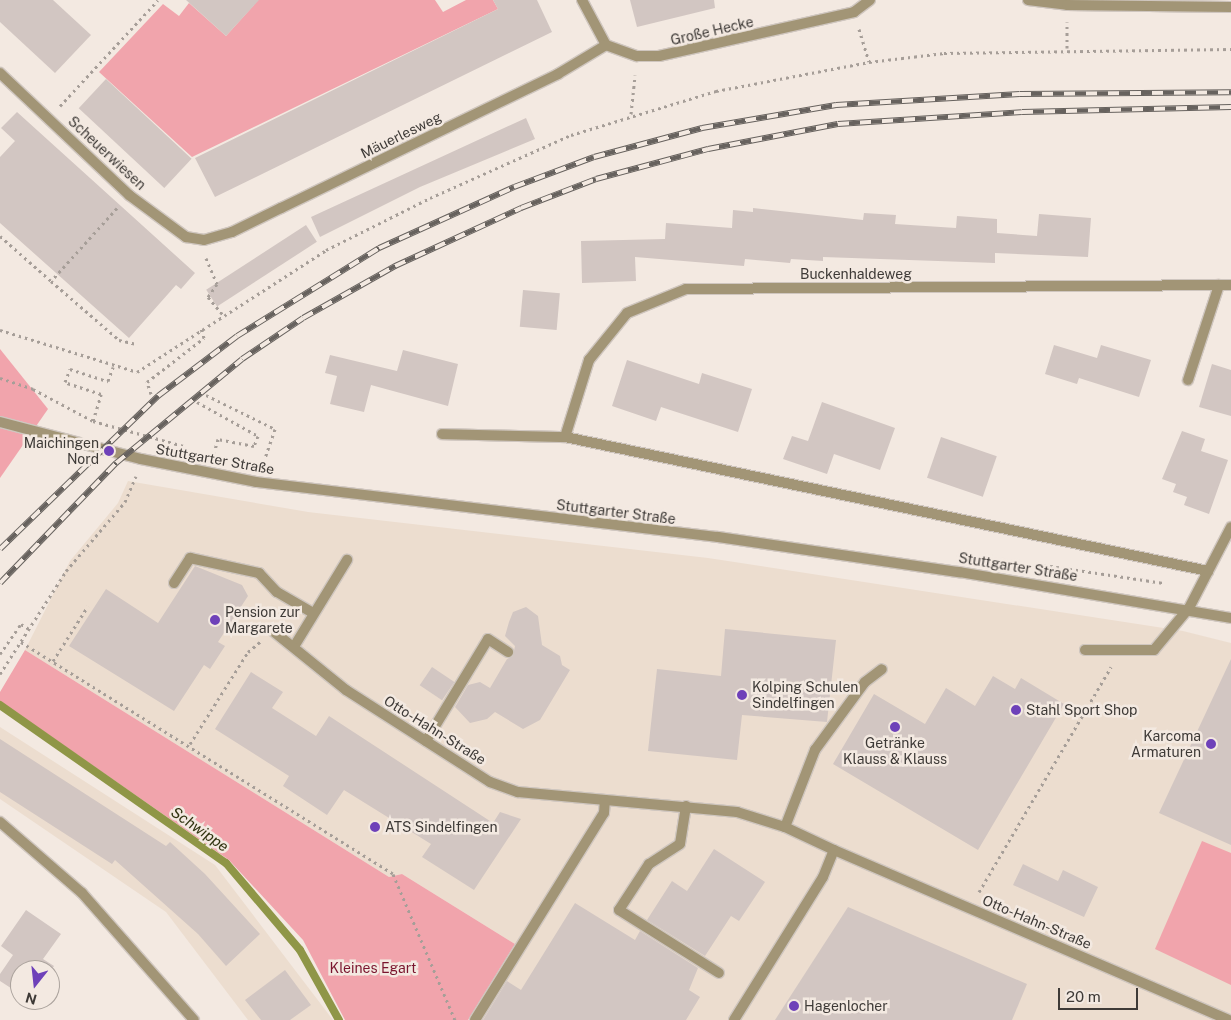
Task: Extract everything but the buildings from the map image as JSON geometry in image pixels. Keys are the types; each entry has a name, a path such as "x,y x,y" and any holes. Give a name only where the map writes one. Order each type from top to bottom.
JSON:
{"street":[{"path":"582,0 606,44"},
{"name":"Große Hecke","path":"606,44 637,56 658,56 854,12 870,0"},
{"path":"1028,0 1067,5 1231,7"},
{"name":"Mäuerlesweg","path":"204,240 232,232 531,87 606,44"},
{"name":"Scheuerwiesen","path":"0,73 50,118 129,195 186,237 204,240"},
{"path":"1188,380 1220,285"},
{"name":"Buckenhaldeweg","path":"565,437 589,360 620,321 627,313 686,289 1231,285"},
{"name":"Stuttgarter Straße","path":"0,422 157,462 256,482 718,538 1189,608 1231,618"},
{"path":"442,434 565,437 1208,571"},
{"path":"1085,650 1120,652 1154,650 1189,608 1231,527"},
{"path":"174,583 190,558 259,573 277,592 313,613"},
{"path":"296,645 313,613 348,560"},
{"name":"Otto-Hahn-Straße","path":"273,631 296,645 346,690 490,782 518,792 737,812 785,827 834,850 1228,1020"},
{"path":"426,741 488,639 508,652"},
{"path":"785,827 815,750 865,682 882,670"},
{"path":"475,1020 604,813 605,800"},
{"path":"686,806 680,844 649,864 619,910 719,973"},
{"path":"0,822 82,893 194,1020"},
{"path":"734,1020 823,877 834,850"}],"path":[{"path":"50,118 158,0"},
{"path":"1067,5 1067,48"},
{"path":"854,12 869,62"},
{"path":"0,330 113,368 137,372 201,328 326,250 504,164 630,114 716,91 869,62 944,53 1067,48 1231,49"},
{"path":"630,114 637,56"},
{"path":"51,281 129,195"},
{"path":"0,236 119,340 137,344"},
{"path":"204,240 208,269 217,284 208,297 223,315"},
{"path":"151,394 147,382 204,338 201,328"},
{"path":"93,421 101,394 65,382 70,369 108,381 113,368"},
{"path":"0,378 33,389 93,421 195,449"},
{"path":"206,395 275,429 262,464"},
{"path":"197,402 258,436 254,446 218,438 214,453"},
{"path":"205,451 224,455"},
{"path":"253,462 272,465"},
{"path":"0,674 66,571 124,502 136,477"},
{"path":"1026,562 1199,588"},
{"path":"53,662 88,606"},
{"path":"0,654 21,624 29,629"},
{"path":"190,744 248,652 273,631"},
{"path":"21,642 190,744 394,874 455,1020"},
{"path":"970,908 1120,652"}],"shaded area":[{"path":"128,481 308,512 708,558 1183,631 1231,643 1231,1020 468,1020 515,944 402,874 389,877 25,650 70,561 118,503"},
{"path":"0,727 215,865 333,1020 248,1020 166,912 0,799"}],"green space":[{"path":"249,0 435,0 443,12 466,0 493,0 498,9 192,157 99,72 163,4 179,16 189,3 226,36 254,5"},
{"path":"0,349 48,409 0,478"},
{"name":"Kleines Egart","path":"25,650 389,877 402,874 515,944 468,1020 345,1020 303,940 229,860 0,701 0,692"},
{"path":"1202,841 1231,853 1231,985 1155,949"}],"waterway":[{"name":"Schwippe","path":"0,705 226,863 300,950 339,1020"}],"railway":[{"path":"0,549 158,396 237,336 379,248 514,187 594,157 702,128 836,105 1020,94 1231,92"},
{"path":"0,583 116,463 242,359 303,318 395,266 521,208 596,179 708,149 838,124 1022,112 1231,107"}],"place":[{"name":"Maichingen Nord","path":"109,451"},
{"name":"Pension zur Margarete","path":"215,620"},
{"name":"Kolping Schulen Sindelfingen","path":"742,695"},
{"name":"Stahl Sport Shop","path":"1016,710"},
{"name":"Getränke Klauss & Klauss","path":"895,727"},
{"name":"Karcoma Armaturen","path":"1211,744"},
{"name":"ATS Sindelfingen","path":"375,827"},
{"name":"Hagenlocher","path":"794,1006"}]}
